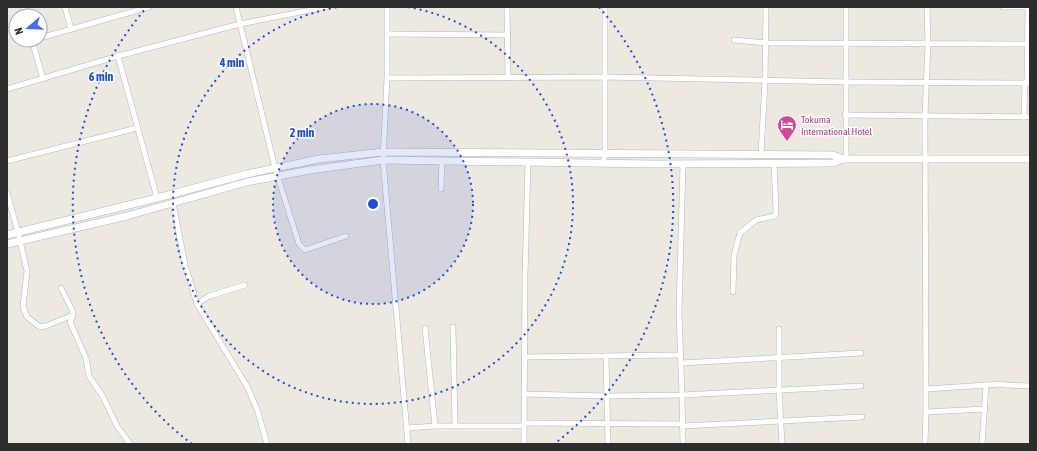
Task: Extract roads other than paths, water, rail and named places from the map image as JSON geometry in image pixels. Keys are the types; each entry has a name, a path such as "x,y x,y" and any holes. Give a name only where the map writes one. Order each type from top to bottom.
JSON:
{"main road":[{"path":"7,235 247,174 319,159 384,152 833,155 844,160"},
{"path":"7,244 127,216 247,182 310,170 383,160 683,165 833,163 844,160 1030,159"}],"street":[{"path":"65,7 71,29"},
{"path":"48,36 149,7"},
{"path":"236,7 277,176 301,247 305,250 346,236"},
{"path":"7,89 118,56 240,24 326,7"},
{"path":"387,7 387,78 383,160 408,444"},
{"path":"508,7 508,78"},
{"path":"603,163 605,154 606,77 605,7"},
{"path":"761,154 765,80 766,7"},
{"path":"844,160 846,7"},
{"path":"925,444 925,116 928,44 927,7"},
{"path":"845,115 1027,117 1029,7 1003,7"},
{"path":"388,34 508,36"},
{"path":"734,40 766,43 1029,44"},
{"path":"34,48 43,79"},
{"path":"118,56 157,198"},
{"path":"387,78 606,77 846,82 1027,83"},
{"path":"7,161 137,128"},
{"path":"441,189 442,160"},
{"path":"524,444 525,276 528,162"},
{"path":"733,292 734,255 740,233 756,220 774,216 776,210 774,163"},
{"path":"683,165 679,313 683,444"},
{"path":"7,192 27,271 23,306 27,316 33,323 40,326 46,326 73,315"},
{"path":"173,203 185,265 197,304 248,388 258,412 265,443"},
{"path":"197,304 209,296 245,285"},
{"path":"60,288 72,310 73,315 70,322 86,358 89,376 102,395 117,426 130,444"},
{"path":"453,327 455,426"},
{"path":"425,328 435,426"},
{"path":"779,329 779,389 782,444"},
{"path":"681,363 861,353"},
{"path":"524,357 681,355"},
{"path":"606,356 608,444"},
{"path":"926,389 1002,384 1030,386"},
{"path":"982,444 986,385"},
{"path":"524,394 606,396 682,395 861,386"},
{"path":"926,412 985,409"},
{"path":"407,428 524,424 682,426 862,417"}],"place":[{"name":"Tokuma International Hotel","path":"787,142"}]}
